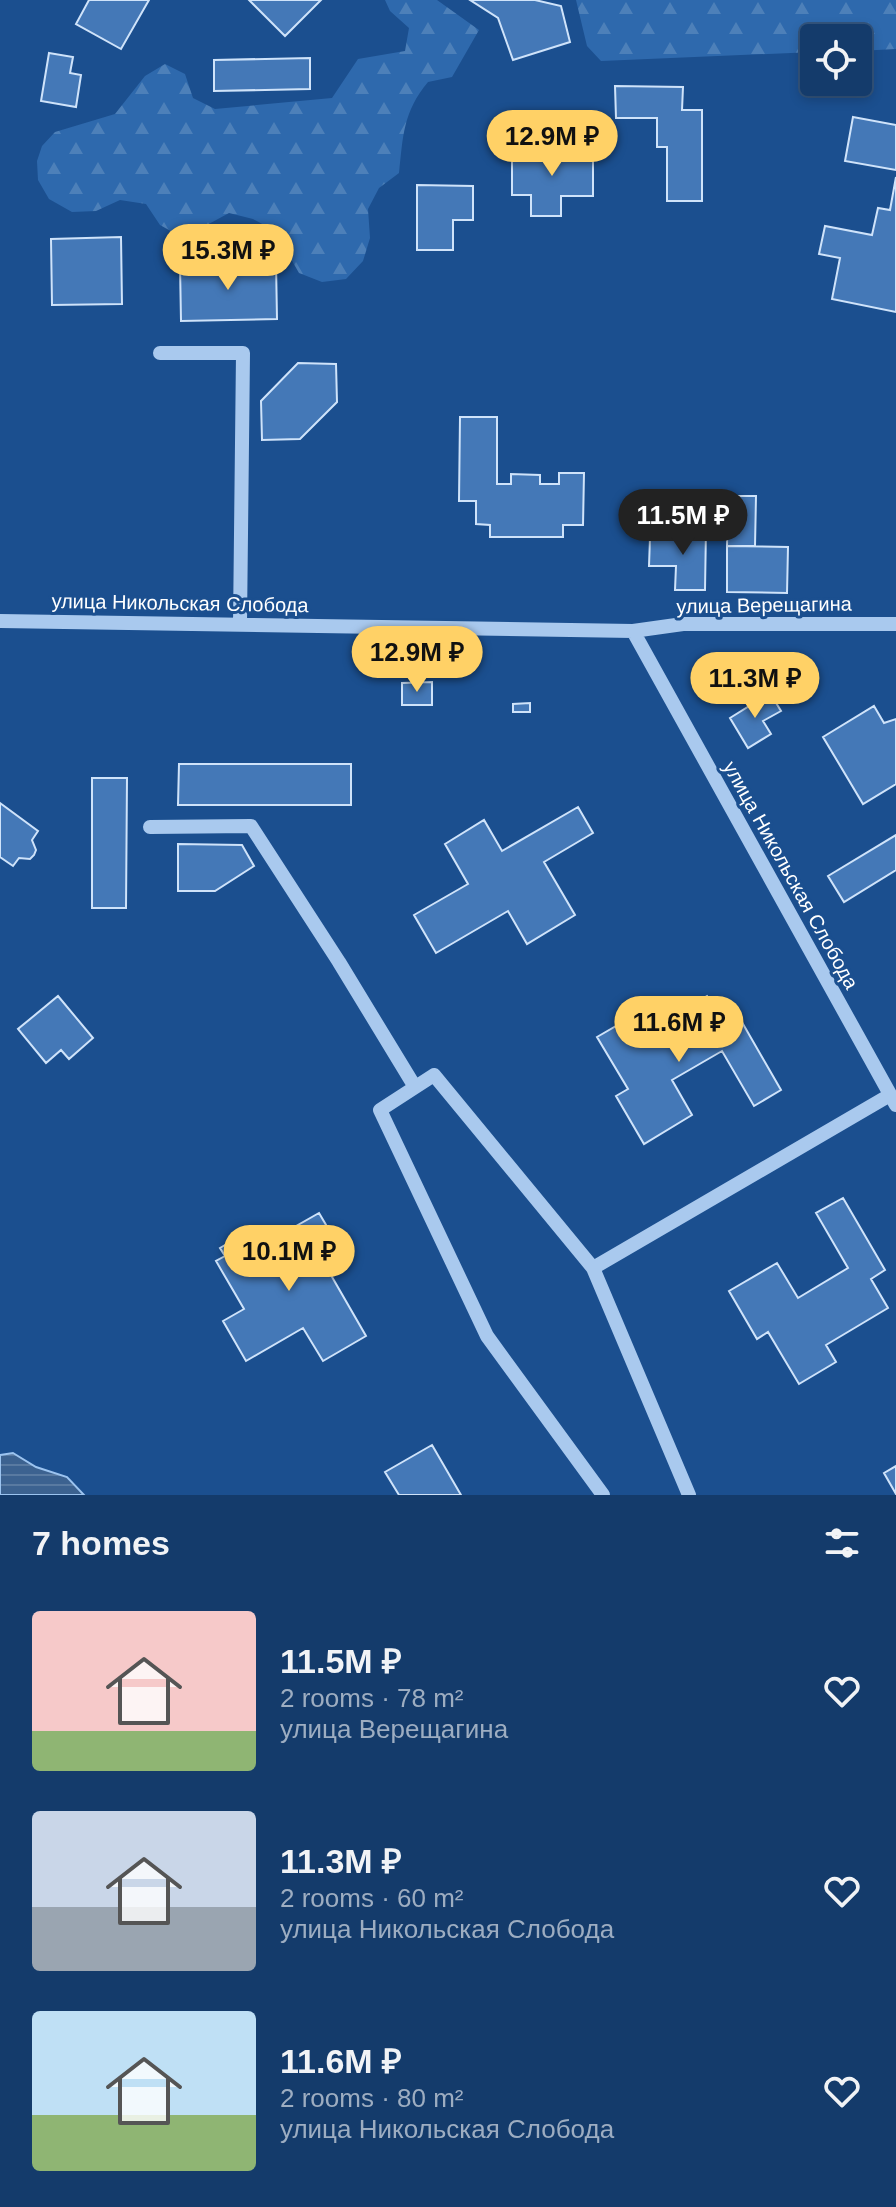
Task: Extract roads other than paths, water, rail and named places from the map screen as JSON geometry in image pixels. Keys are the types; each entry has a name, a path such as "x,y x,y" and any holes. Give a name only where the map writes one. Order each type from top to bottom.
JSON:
{"street":[{"path":"160,353 243,353 240,624"},
{"name":"улица Никольская Слобода","path":"0,621 633,631 893,1100"},
{"name":"улица Верещагина","path":"633,631 683,624 896,624"},
{"path":"150,827 251,826 415,1087"},
{"path":"603,1495 487,1336 380,1110 434,1075 593,1268 689,1495"},
{"path":"593,1268 893,1100"}]}
